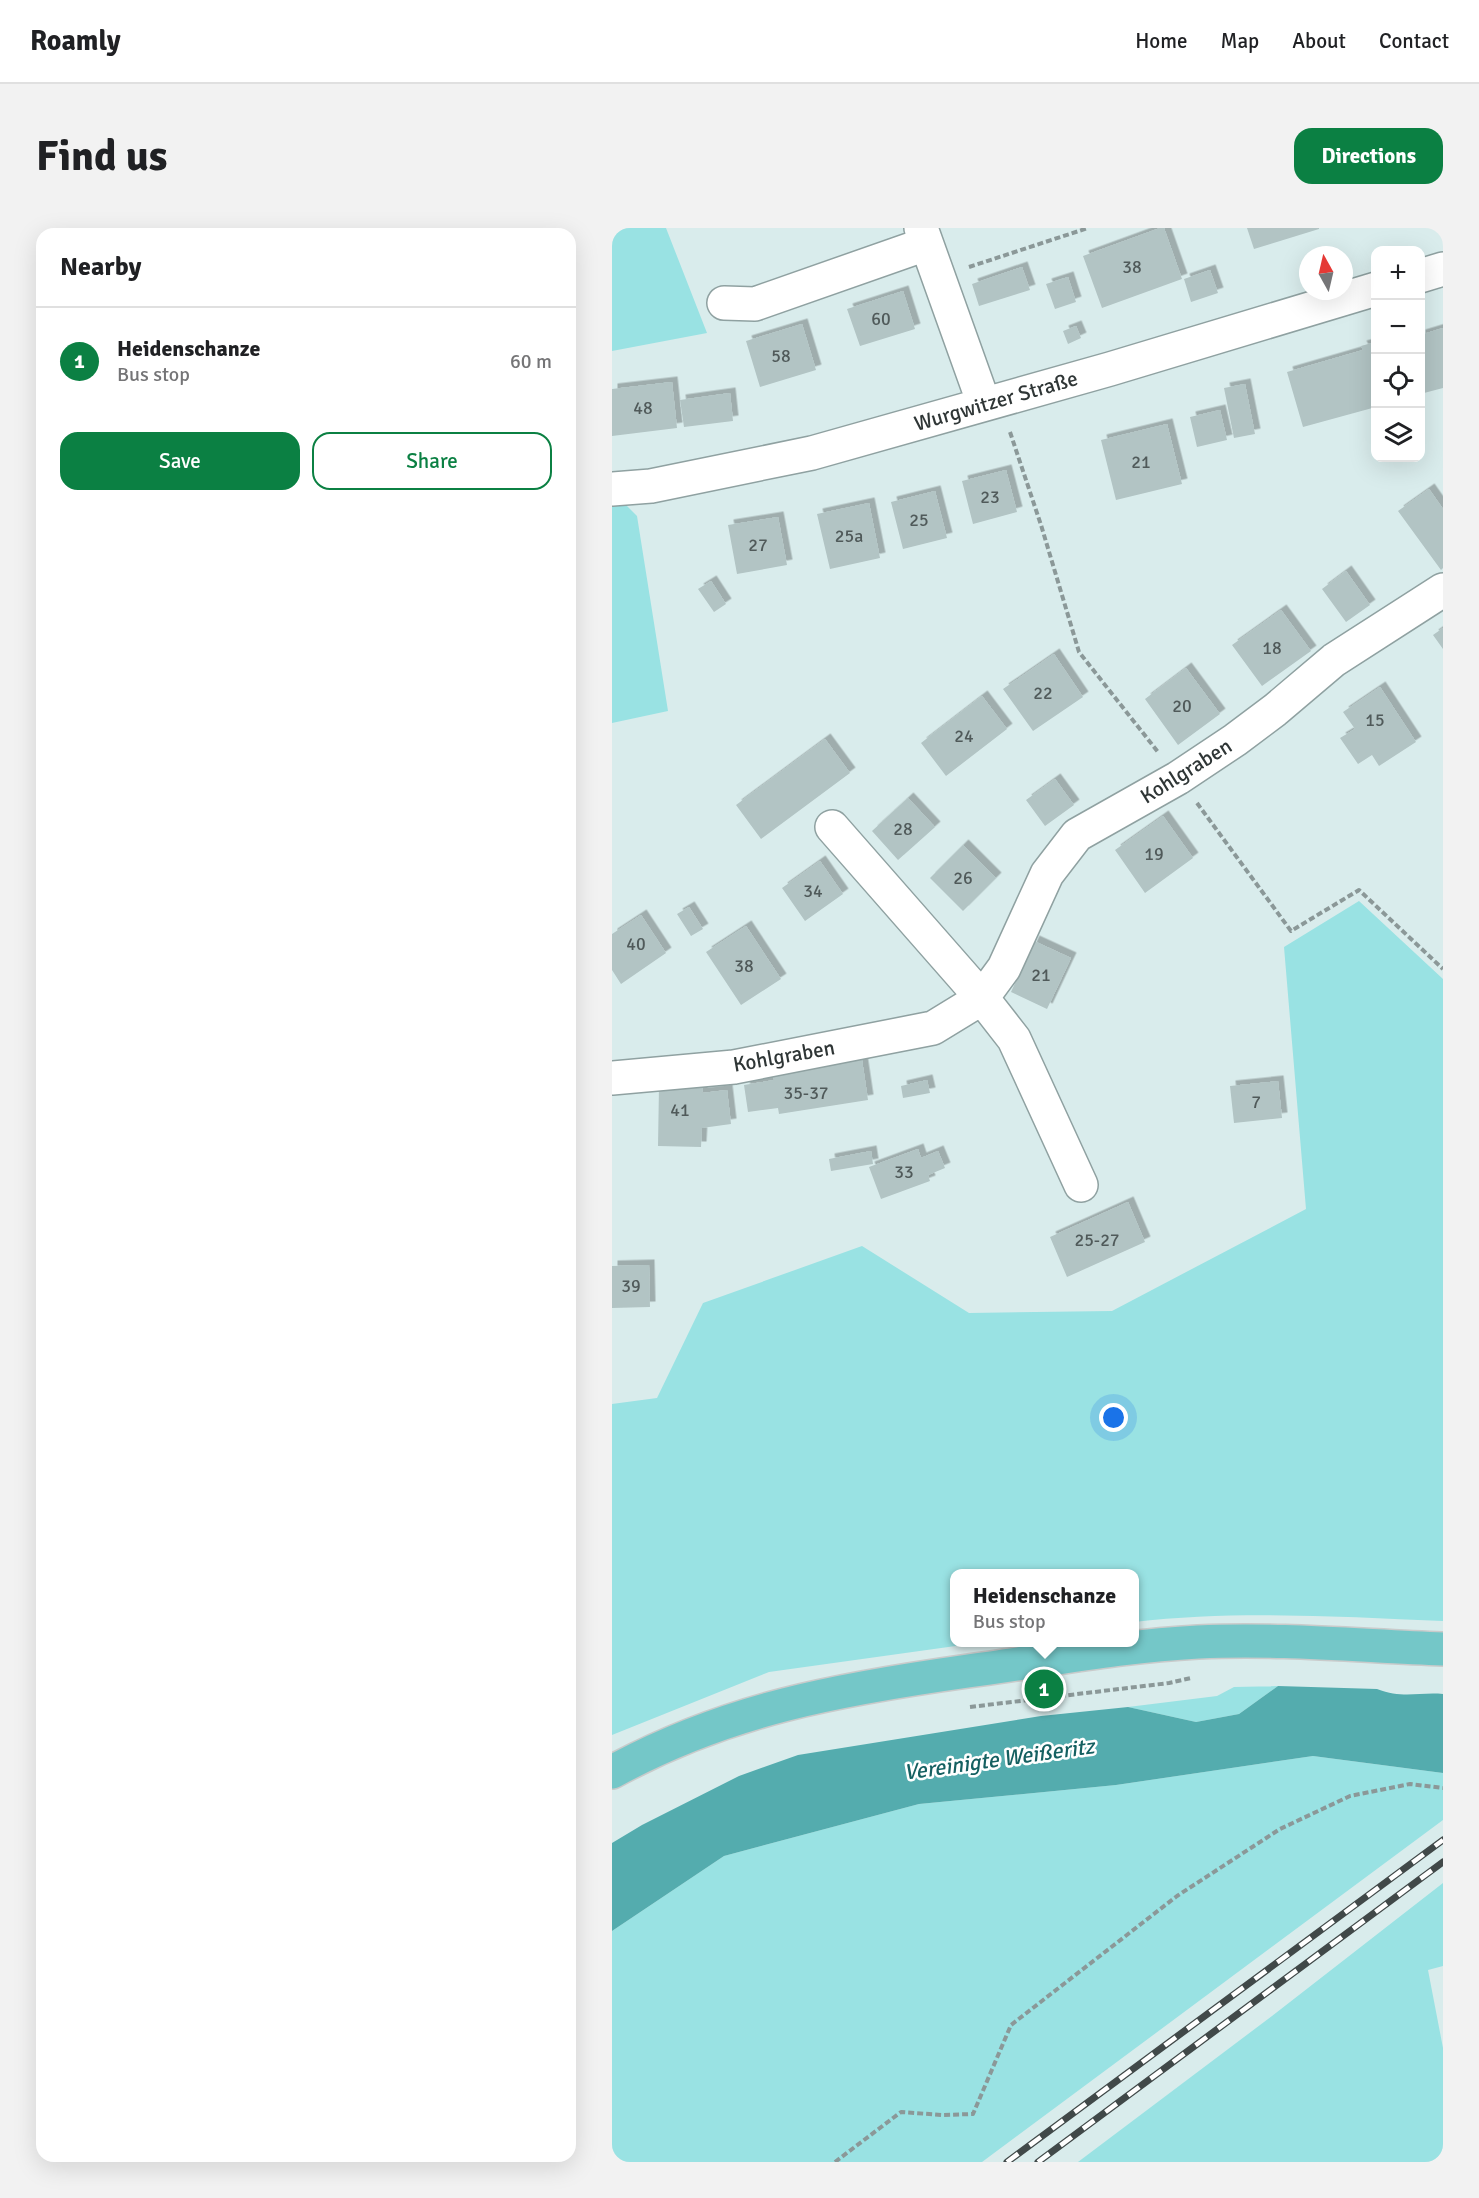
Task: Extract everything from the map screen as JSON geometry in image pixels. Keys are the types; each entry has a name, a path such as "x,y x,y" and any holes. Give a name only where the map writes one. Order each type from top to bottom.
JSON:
{"main road":[{"path":"612,1772 682,1738 748,1714 834,1692 920,1678 1103,1652 1197,1642 1268,1641 1443,1649"}],"street":[{"path":"724,303 755,304 923,236 984,404"},
{"path":"1425,274 1443,269"},
{"name":"Wurgwitzer Straße","path":"612,489 651,486 812,453 1371,290"},
{"name":"Kohlgraben","path":"612,1078 734,1066 933,1028 982,998 1004,968 1047,874 1077,835 1178,778 1275,710 1334,660 1443,590"},
{"path":"832,827 982,998 1014,1039 1081,1185"}],"path":[{"path":"937,278 1088,228"},
{"path":"1008,426 1041,525 1079,652 1178,778 1291,931 1359,890 1443,969"},
{"path":"969,1707 1169,1683 1200,1676"},
{"path":"836,2162 901,2112 942,2115 973,2114 1011,2025 1177,1896 1280,1829 1350,1796 1410,1784 1443,1788"}],"shaded area":[{"path":"612,228 666,228 707,333 612,351"},
{"path":"612,491 637,516 668,711 612,723"},
{"path":"1359,901 1443,979 1443,1621 1250,1615 1139,1621 1139,1569 950,1569 950,1647 769,1672 612,1735 612,1404 657,1398 703,1303 862,1246 969,1313 1112,1311 1306,1209 1284,947"},
{"path":"1278,1686 1239,1714 1196,1722 1128,1707 1217,1696 1234,1687"},
{"path":"1313,1756 1443,1773 1443,1820 982,2162 612,2162 612,1931 724,1856 919,1804 1116,1785"},
{"path":"1443,1883 1443,1966 1428,1970 1443,2048 1443,2162 1078,2162 1272,2016"}],"water":[{"name":"Vereinigte Weißeritz","path":"1278,1686 1377,1689 1403,1694 1443,1694 1443,1773 1313,1756 1116,1785 919,1804 724,1856 612,1931 612,1843 642,1825 739,1776 798,1755 1041,1716 1128,1707 1196,1722 1239,1714"}],"building":[{"path":"1164,228 1182,279 1102,308 1083,256"},
{"path":"1247,228 1319,228 1319,229 1254,249"},
{"path":"1022,267 1030,290 979,306 972,284"},
{"path":"1210,270 1218,293 1191,302 1184,279"},
{"path":"1068,277 1076,302 1055,309 1046,284"},
{"path":"903,291 915,329 860,346 847,309"},
{"path":"802,324 816,370 760,387 746,341"},
{"path":"1076,326 1081,338 1068,344 1063,331"},
{"path":"1443,328 1443,388 1425,393 1425,354 1425,333"},
{"path":"1371,343 1371,408 1303,427 1287,372 1363,350 1361,346"},
{"path":"672,382 677,428 612,436 612,389"},
{"path":"1245,384 1255,434 1234,438 1224,388"},
{"path":"730,393 733,421 684,427 680,400"},
{"path":"1220,410 1227,440 1197,447 1190,417"},
{"path":"1167,424 1182,484 1116,500 1101,440"},
{"path":"1006,470 1017,512 973,524 962,481"},
{"path":"1429,489 1443,509 1443,568 1441,570 1398,511"},
{"path":"935,491 947,538 903,549 891,502"},
{"path":"869,503 880,558 830,569 817,514"},
{"path":"778,517 787,565 737,574 728,525"},
{"path":"1346,571 1370,605 1346,622 1322,589"},
{"path":"711,581 726,604 714,612 698,589"},
{"path":"1281,610 1311,651 1262,686 1232,645"},
{"path":"1443,628 1443,649 1433,635"},
{"path":"1054,654 1083,697 1033,731 1003,689"},
{"path":"1186,668 1220,714 1178,745 1145,699"},
{"path":"1380,687 1416,742 1379,766 1372,755 1358,764 1340,738 1355,729 1343,712"},
{"path":"982,696 1007,729 946,776 921,743"},
{"path":"825,739 850,773 761,839 736,805"},
{"path":"1055,779 1074,805 1045,826 1026,800"},
{"path":"908,798 935,827 898,860 872,831"},
{"path":"1163,816 1193,858 1145,893 1115,850"},
{"path":"963,845 996,878 963,911 930,878"},
{"path":"820,861 843,894 805,921 782,888"},
{"path":"689,907 703,929 691,936 677,914"},
{"path":"641,915 666,953 621,984 612,970 612,934"},
{"path":"746,926 781,979 741,1005 706,952"},
{"path":"1034,941 1071,958 1047,1009 1011,992"},
{"path":"862,1060 868,1100 779,1114 778,1108 748,1112 744,1085 774,1080 773,1074"},
{"path":"927,1080 930,1093 903,1098 901,1086"},
{"path":"1278,1081 1282,1118 1234,1123 1230,1086"},
{"path":"659,1086 703,1087 702,1093 727,1090 731,1124 702,1128 701,1147 658,1146"},
{"path":"918,1149 921,1158 938,1151 945,1168 928,1175 930,1181 881,1199 869,1167"},
{"path":"871,1151 873,1164 831,1171 829,1159"},
{"path":"1128,1202 1145,1242 1067,1277 1050,1237"},
{"path":"649,1265 650,1307 612,1308 612,1266"}],"railway":[{"path":"1007,2162 1443,1840"},
{"path":"1038,2162 1443,1862"}],"place":[{"name":"Heidenschanze","path":"1044,1689"}]}
